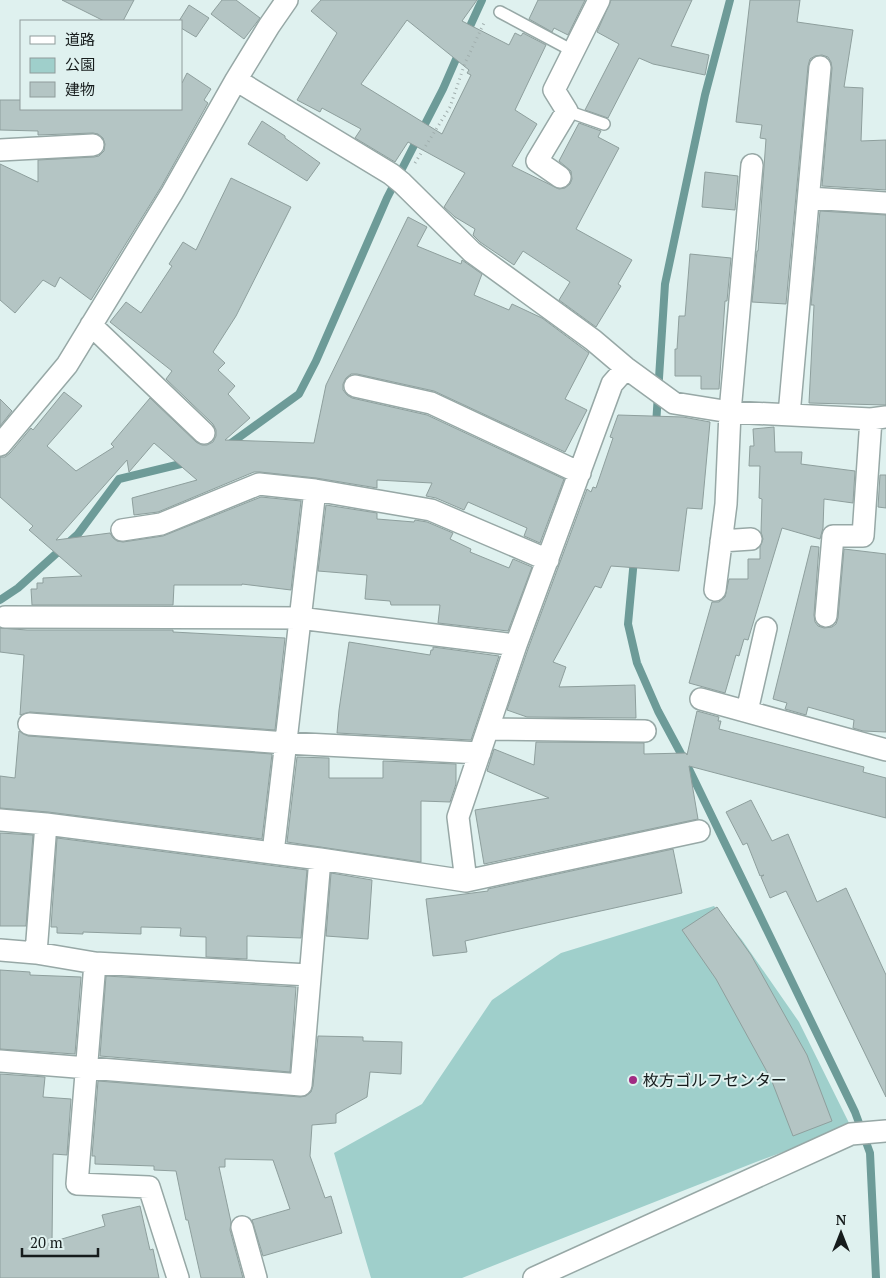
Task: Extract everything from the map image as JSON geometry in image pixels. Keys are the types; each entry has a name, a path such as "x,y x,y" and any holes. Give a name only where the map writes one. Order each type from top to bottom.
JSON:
{"street":[{"path":"0,445 67,365 172,193 236,80 287,0"},
{"path":"560,177 537,161 567,111 554,90 599,0"},
{"path":"789,415 820,67"},
{"path":"236,80 390,174 402,183 472,252 593,340 626,368 674,403 730,412 879,418 862,536 833,536 826,616"},
{"path":"0,150 93,145"},
{"path":"714,590 726,504 730,412 752,165"},
{"path":"809,198 886,203"},
{"path":"91,326 204,433"},
{"path":"466,881 458,817 516,646 612,384 626,368"},
{"path":"355,386 431,403 580,473"},
{"path":"122,530 161,524 259,484 315,490 431,510 548,560"},
{"path":"274,853 315,490"},
{"path":"721,542 751,538"},
{"path":"5,617 300,618 516,646"},
{"path":"746,712 766,628"},
{"path":"701,699 886,750"},
{"path":"28,724 286,743 480,753"},
{"path":"489,729 645,731"},
{"path":"0,820 46,824 320,859 466,881 699,831"},
{"path":"36,953 46,824"},
{"path":"0,1061 300,1085 320,859"},
{"path":"0,950 36,953 95,963 309,975"},
{"path":"95,963 77,1184 149,1186 178,1278"},
{"path":"534,1278 851,1134 882,1132"},
{"path":"242,1227 256,1278"}],"lane":[{"path":"500,12 573,51"},
{"path":"567,111 604,124"}],"path":[{"path":"402,183 450,107 465,63 486,18"}],"green space":[{"name":"枚方ゴルフセンター","path":"714,906 742,940 799,1022 851,1127 756,1162 462,1278 371,1278 334,1153 422,1104 492,1000 561,953"}],"building":[{"path":"62,0 134,0 124,20 102,20"},
{"path":"222,0 236,0 260,18 244,39 211,14"},
{"path":"321,0 477,0 462,21 509,45 515,33 521,36 523,33 546,45 515,110 537,124 512,166 559,189 565,188 572,179 571,171 559,161 579,123 601,131 598,137 619,148 576,229 632,260 618,284 621,286 596,327 559,300 570,282 523,251 514,265 480,242 473,235 475,229 455,217 444,207 465,173 408,142 395,162 355,138 361,129 322,108 320,112 297,100 337,33 311,11","holes":["407,20 469,70 467,73 471,75 442,134 361,84"]},
{"path":"538,0 585,0 568,35 554,28 552,32 529,19"},
{"path":"611,0 692,0 671,46 709,55 705,75 653,64 639,58 608,118 585,110 619,44 597,32"},
{"path":"750,0 800,0 797,22 853,30 844,87 863,88 861,141 886,140 886,190 822,186 832,68 828,57 822,55 810,59 786,304 752,302 758,251 766,139 760,138 762,125 736,122"},
{"path":"189,5 209,18 196,37 182,29 182,20 180,20"},
{"path":"187,73 211,89 204,100 208,103 161,187 91,300 60,277 55,287 43,280 15,313 0,300 0,164 38,182 38,160 99,156 104,151 105,144 103,138 93,133 38,135 38,131 0,130 0,100 20,100 20,110 182,110 182,83"},
{"path":"262,121 320,163 307,181 248,144"},
{"path":"705,172 738,176 735,210 702,207"},
{"path":"231,178 291,207 236,316 213,352 225,363 218,370 235,386 228,394 250,418 225,440 314,443 326,385 408,217 427,227 417,246 461,264 462,260 482,274 474,295 509,310 512,304 542,318 589,353 565,399 587,410 565,452 434,391 357,374 351,374 346,378 343,390 352,398 427,415 564,479 540,543 524,536 527,528 468,502 464,510 436,498 426,496 432,483 377,480 377,488 316,478 254,472 158,512 134,515 132,498 197,480 154,443 129,472 127,460 56,540 110,533 117,541 123,542 163,536 261,497 301,501 291,590 242,584 174,585 173,605 32,605 31,589 37,589 37,583 43,583 43,578 82,576 29,530 33,526 0,497 0,457 5,457 10,453 31,428 33,430 64,392 82,406 47,446 76,471 114,447 111,444 150,398 196,442 207,445 213,442 216,436 213,424 166,379 172,371 110,322 126,302 141,313 172,266 169,264 183,242 196,250"},
{"path":"820,211 886,215 886,405 809,403 814,305 811,305"},
{"path":"690,254 731,258 727,301 725,301 719,389 701,389 701,376 675,376 675,349 677,349 679,316 685,316"},
{"path":"0,399 12,411 0,426"},
{"path":"618,415 683,417 710,422 702,509 687,508 679,571 611,566 601,588 595,586 553,662 566,667 559,687 635,685 636,718 527,717 507,710 587,489 591,492 593,487 596,488 613,438 610,437"},
{"path":"774,427 775,452 802,452 801,464 855,471 853,503 824,499 823,528 820,539 782,528 748,640 744,639 739,656 736,655 725,693 689,683 712,602 719,602 725,597 729,579 748,579 748,559 760,559 760,547 763,539 761,532 762,499 759,498 760,466 749,466 750,446 754,446 753,429"},
{"path":"880,475 886,475 886,508 878,507"},
{"path":"326,505 377,513 377,519 427,522 453,533 450,539 471,549 470,552 509,568 513,559 532,567 508,631 438,623 440,605 391,605 390,601 365,599 367,575 318,571"},
{"path":"811,546 819,547 815,622 818,626 824,628 832,627 836,624 838,618 844,549 886,554 886,732 863,731 853,728 854,720 808,707 806,715 785,709 787,703 773,699"},
{"path":"0,628 27,630 173,630 173,632 285,638 275,730 30,712 20,715 24,655 0,652"},
{"path":"349,642 430,655 433,647 499,656 471,740 337,733"},
{"path":"697,711 719,717 718,721 721,721 719,729 864,767 863,772 886,778 886,818 689,766 698,819 484,864 475,810 549,798 487,771 494,749 534,765 536,742 644,743 644,754 686,753 687,755"},
{"path":"19,731 28,736 272,754 262,839 48,812 0,808 0,776 15,778"},
{"path":"297,757 329,758 329,778 383,778 383,761 456,764 456,784 450,802 421,801 421,862 287,842"},
{"path":"751,800 772,841 788,834 817,902 846,888 886,975 886,1097 786,891 770,898 761,877 764,875 760,876 747,843 743,845 726,812"},
{"path":"0,833 33,835 26,926 0,926"},
{"path":"57,838 307,870 301,938 247,936 247,959 206,957 206,937 180,936 181,928 141,927 141,934 57,933 57,927 51,927"},
{"path":"673,849 682,893 465,941 467,952 433,956 426,899 488,891 488,889"},
{"path":"331,873 372,880 368,939 326,936"},
{"path":"717,907 751,955 807,1055 832,1121 793,1136 771,1079 716,979 682,930"},
{"path":"0,970 30,972 30,975 81,977 75,1054 0,1049"},
{"path":"106,976 296,987 290,1072 100,1056"},
{"path":"318,1036 363,1037 363,1041 402,1042 401,1074 370,1072 367,1097 336,1114 336,1123 312,1125 310,1156 325,1198 331,1196 342,1233 263,1256 252,1220 290,1209 273,1160 225,1159 225,1167 219,1167 231,1222 230,1230 243,1278 201,1278 176,1171 154,1170 154,1166 95,1164 95,1156 92,1156 98,1081 306,1096 311,1092 313,1086"},
{"path":"0,1074 45,1077 43,1097 71,1099 67,1155 53,1154 52,1242 105,1226 102,1215 140,1206 150,1250 153,1249 159,1278 0,1278"}],"waterway":[{"path":"466,35 482,0"},
{"path":"656,425 665,284 705,95 730,0"},
{"path":"227,446 299,394 316,361 387,198 443,89 460,50"},
{"path":"0,600 18,588 78,534 119,479 189,462"},
{"path":"634,559 628,624 637,663 658,711 687,765 855,1112 870,1153 876,1278"}],"place":[{"name":"枚方ゴルフセンター","path":"633,1080"}]}
